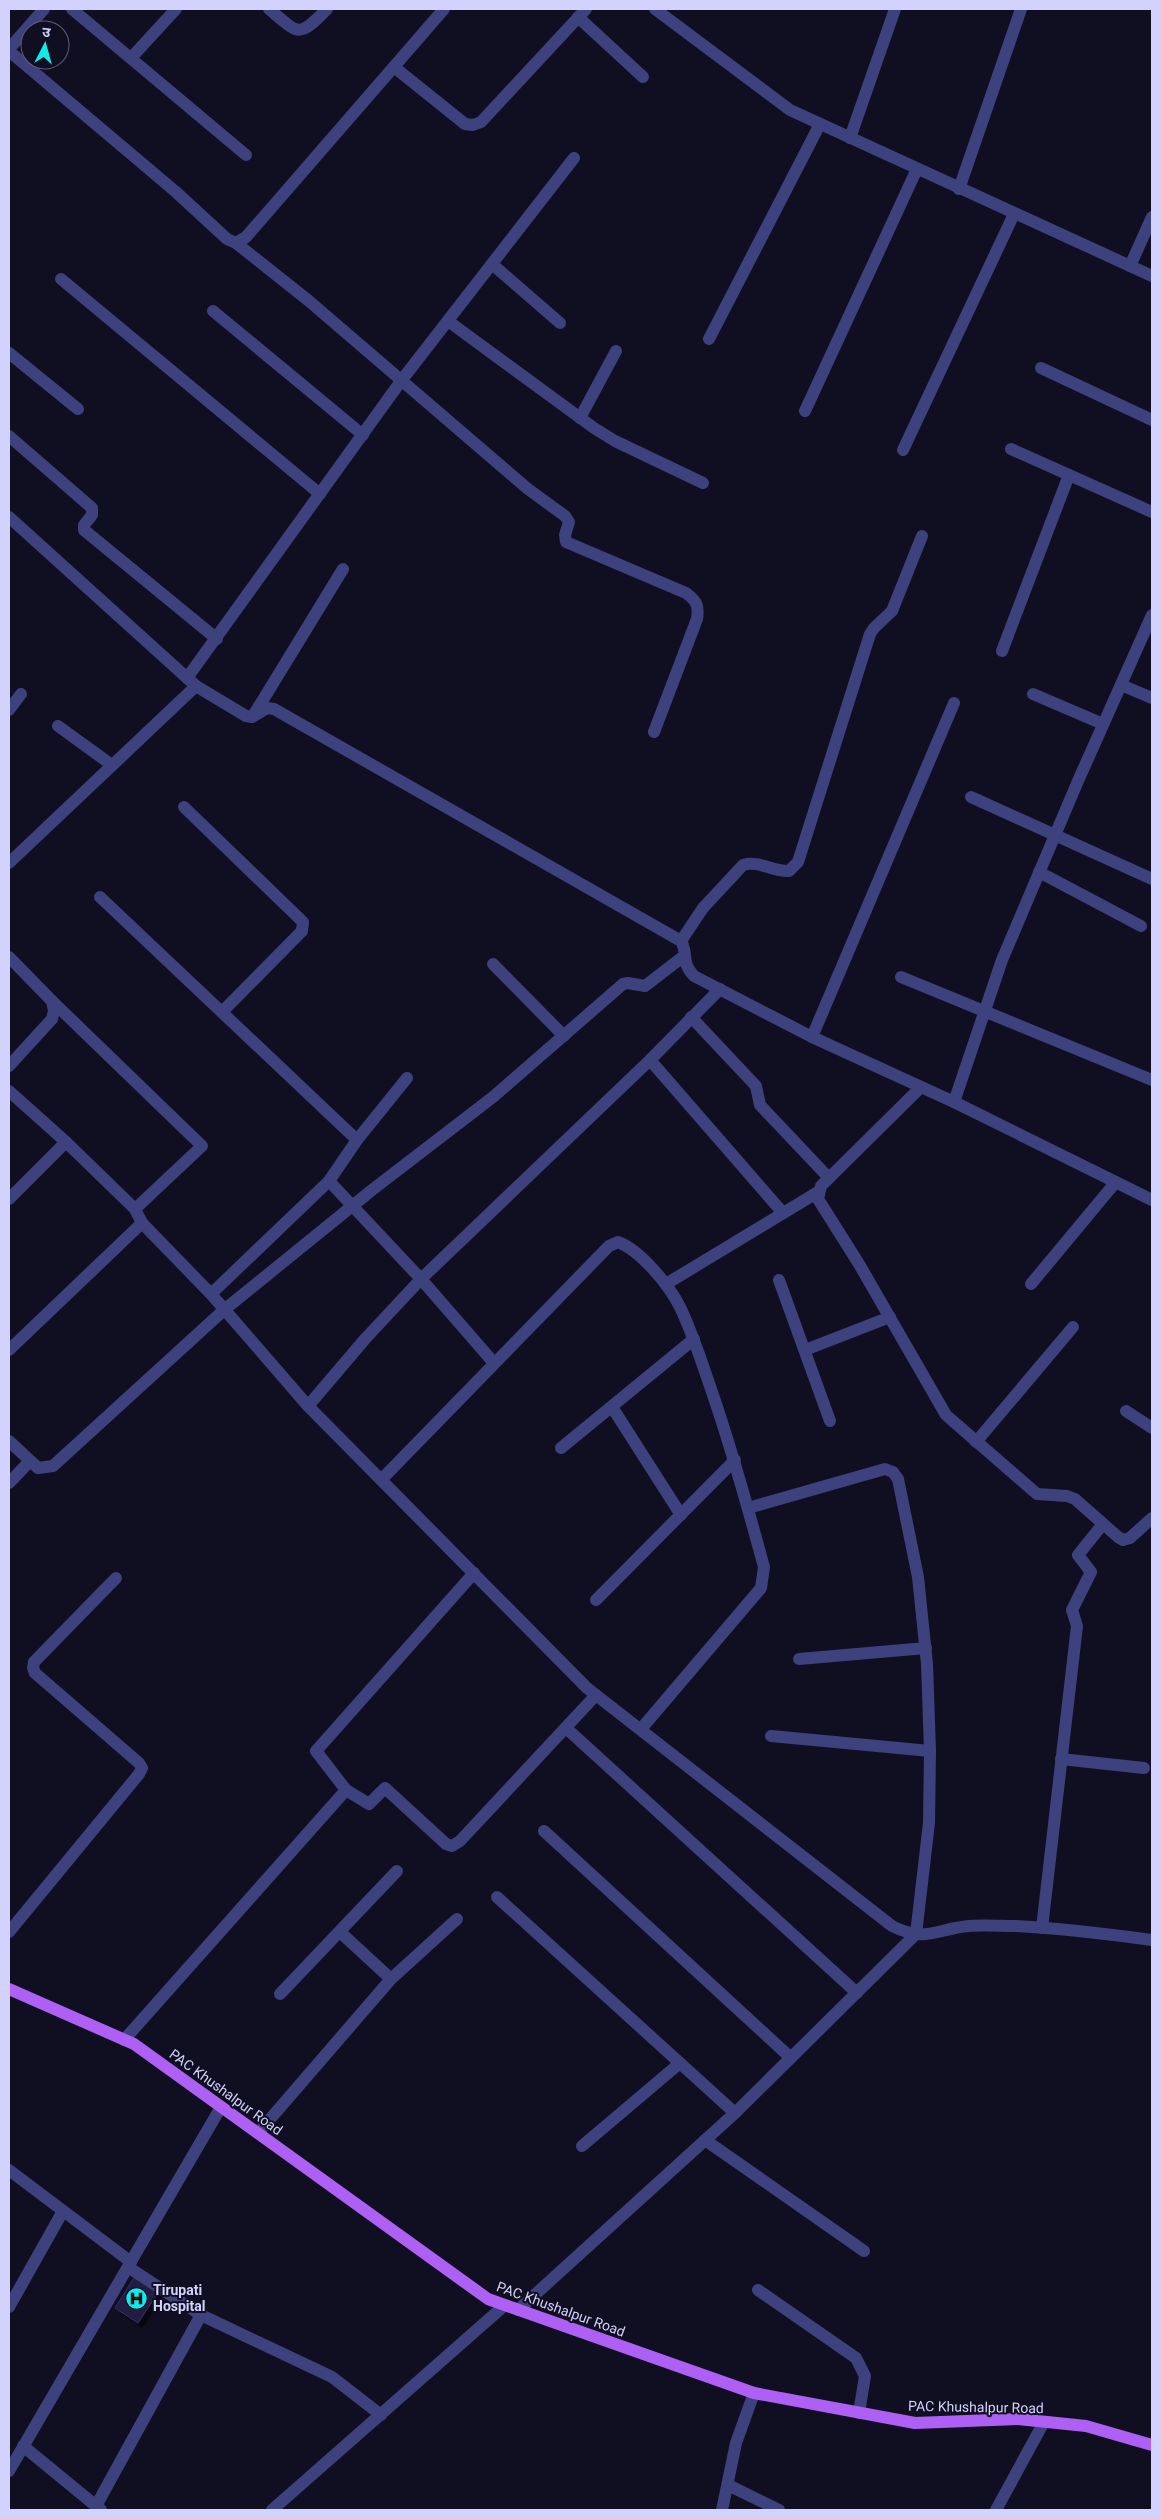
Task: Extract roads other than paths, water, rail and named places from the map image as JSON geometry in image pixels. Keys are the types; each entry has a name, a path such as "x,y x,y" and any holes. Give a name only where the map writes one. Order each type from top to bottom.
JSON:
{"main road":[{"name":"PAC Khushalpur Road","path":"9,1989 134,2044 488,2299 505,2306 754,2393 915,2423 1018,2419 1086,2426 1152,2445"}],"street":[{"path":"44,9 9,50 176,192 226,239 236,243 309,301 528,489 565,516 569,522 565,535 566,542 686,593 695,600 698,609 697,619 654,732"},
{"path":"72,9 246,155"},
{"path":"130,58 176,9"},
{"path":"270,9 294,29 302,31 310,27 327,9"},
{"path":"236,243 246,237 444,9"},
{"path":"655,9 790,110 1152,276"},
{"path":"850,138 895,9"},
{"path":"959,189 1021,9"},
{"path":"394,67 465,124 473,125 480,122 582,13 643,76"},
{"path":"709,339 820,124"},
{"path":"9,863 112,765 192,682 217,639 401,381 574,158"},
{"path":"805,411 918,169"},
{"path":"903,450 1014,214"},
{"path":"1130,266 1152,216"},
{"path":"492,264 560,323"},
{"path":"61,280 320,494"},
{"path":"213,311 363,435"},
{"path":"448,321 580,418 615,441 703,483"},
{"path":"580,418 616,351"},
{"path":"9,352 78,409"},
{"path":"1041,368 1152,420"},
{"path":"9,436 92,508 92,515 84,525 84,530 217,639"},
{"path":"1011,449 1152,512"},
{"path":"1002,651 1069,475"},
{"path":"9,517 192,682 246,716 252,717 267,708 274,709 681,941"},
{"path":"922,536 892,611 870,634 798,862 789,871 782,872 759,864 743,865 703,908 681,941 684,963 694,976 812,1037 954,1102 1152,1200"},
{"path":"252,717 343,569"},
{"path":"954,1102 1002,960 1055,834 1152,615"},
{"path":"1121,685 1152,698"},
{"path":"9,710 21,694"},
{"path":"1032,694 1103,724"},
{"path":"812,1037 954,703"},
{"path":"58,726 112,765"},
{"path":"971,797 1152,879"},
{"path":"184,807 303,922 302,931 222,1012"},
{"path":"1039,872 1141,926"},
{"path":"100,897 357,1140"},
{"path":"9,1441 38,1468 53,1466 224,1310 372,1190 493,1097 622,984 628,982 645,986 684,956"},
{"path":"9,958 202,1146 135,1209"},
{"path":"493,964 564,1036"},
{"path":"901,977 1152,1080"},
{"path":"308,1406 366,1338 421,1279 650,1060 720,989"},
{"path":"9,1066 52,1019 54,1011 52,1001"},
{"path":"691,1017 756,1086 760,1106 829,1178"},
{"path":"650,1060 783,1213"},
{"path":"211,1294 329,1181 357,1140 407,1078"},
{"path":"666,1284 818,1192 829,1178 921,1087"},
{"path":"9,1091 66,1142 135,1209 142,1223 211,1294 308,1406 596,1695 892,1926 908,1934 926,1935 969,1926 1096,1932 1152,1940"},
{"path":"9,1199 66,1142"},
{"path":"329,1181 421,1279 494,1363"},
{"path":"1031,1284 1115,1182"},
{"path":"818,1192 818,1200 890,1317 946,1415 1037,1494 1067,1496 1074,1499 1123,1540 1130,1538 1152,1518"},
{"path":"9,1350 142,1223"},
{"path":"381,1480 609,1246 618,1242 627,1246 666,1284 679,1305 694,1340 735,1460 764,1567 761,1588 641,1729"},
{"path":"779,1280 830,1421"},
{"path":"805,1350 890,1317"},
{"path":"976,1442 1073,1326"},
{"path":"561,1448 694,1340"},
{"path":"612,1406 681,1515"},
{"path":"1126,1411 1152,1428"},
{"path":"596,1600 735,1460"},
{"path":"9,1483 30,1461"},
{"path":"518,2310 735,2112 916,1934 929,1824 930,1751 926,1648 918,1577 898,1479 893,1472 885,1469 748,1508"},
{"path":"1042,1928 1077,1626 1072,1610 1091,1572 1078,1555 1103,1524"},
{"path":"474,1573 316,1750 346,1790 369,1804 385,1788 446,1844 452,1846 460,1842 596,1695"},
{"path":"9,1932 140,1774 142,1768 139,1763 35,1673 33,1668 34,1662 116,1578"},
{"path":"799,1659 926,1648"},
{"path":"566,1728 857,1993"},
{"path":"772,1736 930,1751"},
{"path":"1061,1759 1144,1768"},
{"path":"124,2040 346,1790"},
{"path":"544,1831 791,2058"},
{"path":"280,1994 397,1871"},
{"path":"497,1897 735,2112"},
{"path":"258,2133 391,1979 457,1919"},
{"path":"340,1932 391,1979"},
{"path":"582,2146 680,2063"},
{"path":"9,2471 221,2107"},
{"path":"705,2140 864,2252"},
{"path":"9,2171 63,2211 129,2265 201,2315 317,2368 347,2387 381,2415"},
{"path":"9,2307 63,2211"},
{"path":"758,2290 856,2358 866,2376 859,2413"},
{"path":"272,2510 505,2306"},
{"path":"23,2446 99,2508 201,2315"},
{"path":"722,2510 736,2444 754,2393"},
{"path":"996,2510 1044,2422"},
{"path":"728,2485 778,2510"}],"place":[{"name":"Tirupati Hospital","path":"137,2298"}]}
